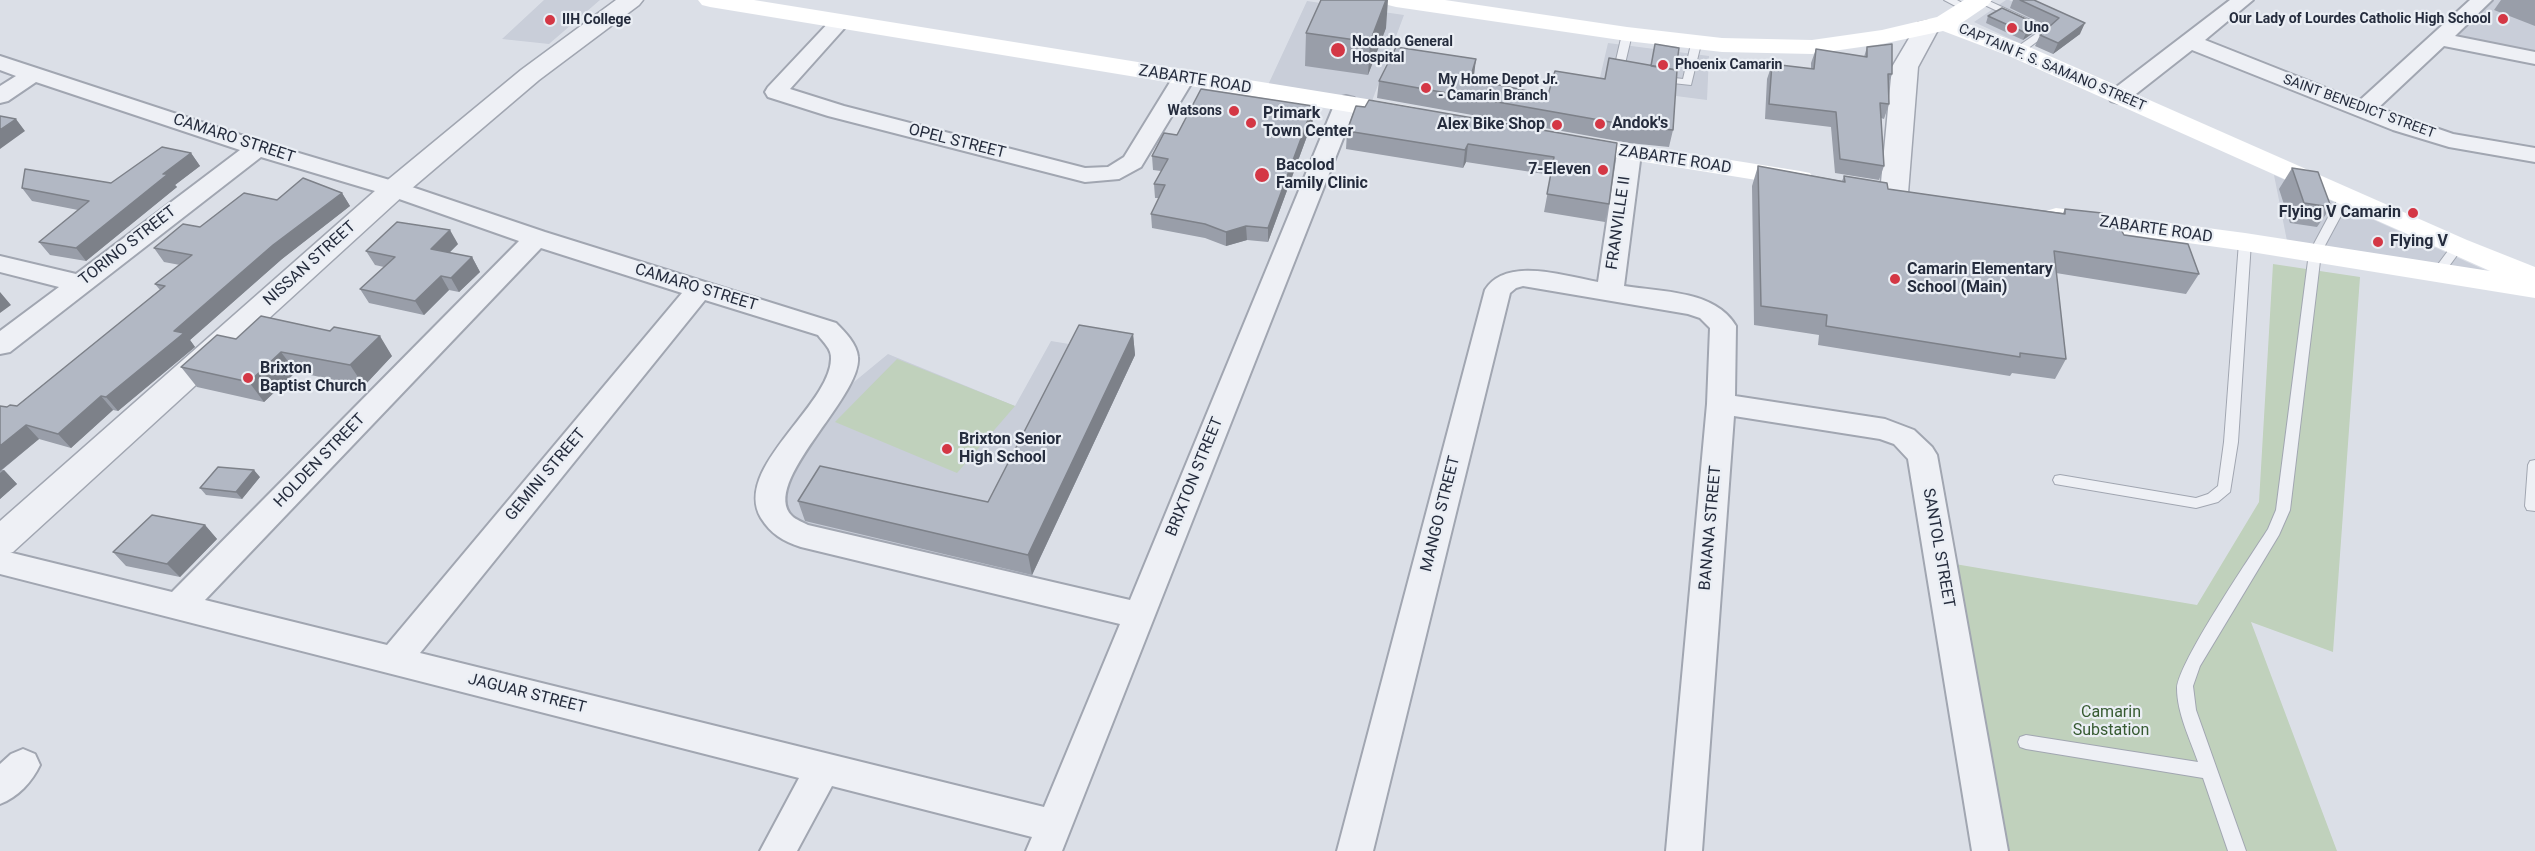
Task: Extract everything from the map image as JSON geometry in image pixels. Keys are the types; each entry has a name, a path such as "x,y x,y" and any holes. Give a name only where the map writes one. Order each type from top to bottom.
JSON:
{"main road":[{"name":"ZABARTE ROAD","path":"710,0 1428,118"},
{"path":"1396,0 1443,3 1696,44 1812,47 1882,37 1957,10"},
{"name":"CAPTAIN F. S. SAMANO STREET","path":"1957,10 2018,51 2346,195 2457,247 2535,279"},
{"name":"ZABARTE ROAD","path":"1546,139 1829,183"},
{"name":"ZABARTE ROAD","path":"2033,214 2245,242 2535,288"}],"street":[{"name":"NISSAN STREET","path":"0,542 394,189 530,75 631,0"},
{"path":"2119,96 2243,0"},
{"path":"2361,111 2482,0"},
{"path":"1894,193 1905,67 1957,10"},
{"name":"OPEL STREET","path":"839,23 776,92 836,111 1086,175 1107,176 1123,170 1133,162 1183,79"},
{"path":"1882,37 1905,67"},
{"path":"2440,39 2535,58"},
{"name":"SAINT BENEDICT STREET","path":"2188,41 2361,111 2449,140 2535,155"},
{"name":"CAMARO STREET","path":"0,63 394,189 536,238 827,329 841,345 845,359 840,380 775,474 769,503 780,523 801,535 1139,615"},
{"path":"0,96 34,74"},
{"name":"BRIXTON STREET","path":"1049,839 1346,103"},
{"name":"TORINO STREET","path":"0,345 257,147"},
{"name":"FRANVILLE II","path":"1610,292 1629,153"},
{"name":"HOLDEN STREET","path":"178,606 536,238"},
{"path":"0,264 80,283"},
{"name":"MANGO STREET","path":"1355,851 1498,290 1512,279 1529,278 1610,292"},
{"name":"GEMINI STREET","path":"394,661 699,290"},
{"name":"BANANA STREET","path":"1610,292 1692,306 1709,312 1718,319 1723,332 1721,404 1684,851"},
{"name":"SANTOL STREET","path":"1721,404 1886,429 1904,437 1922,455 1990,851"},
{"name":"JAGUAR STREET","path":"0,562 824,767 1049,839"},
{"path":"778,851 824,767"}],"lane":[{"path":"1957,10 2047,30 2018,51"},
{"path":"1626,34 1619,69 1621,73 1639,76 1688,83 1696,44"},
{"path":"2237,851 2188,710 2185,686 2193,664 2274,531 2283,510 2315,253 2346,195"},
{"path":"2060,480 2196,502 2213,498 2225,488 2231,442 2245,242"},
{"path":"2437,274 2457,247"},
{"path":"2532,506 2535,465"},
{"path":"2026,742 2211,772"}],"shaded area":[{"name":"IIH College","path":"544,0 600,0 549,44 502,39"},
{"path":"2006,0 2063,25 2030,48 1974,22"},
{"name":"Our Lady of Lourdes Catholic High School","path":"2492,0 2535,0 2535,56 2449,38"},
{"name":"Nodado General Hospital","path":"1307,1 1404,15 1372,101 1268,85"},
{"path":"1608,43 1709,56 1707,100 1598,86"},
{"path":"2274,175 2496,275 2287,241"},
{"name":"Brixton Senior High School","path":"1051,341 1135,355 1030,580 801,529 775,493 843,391 888,354 1015,406"}],"green space":[{"name":"Camarin Substation","path":"2273,264 2360,277 2333,652 2251,622 2337,851 2005,851 1949,563 2197,605 2259,502"},
{"path":"897,359 1015,406 957,473 835,422"}],"building":[{"path":"1321,0 1386,0 1370,42 1306,33"},
{"path":"2020,0 2034,0 2085,23 2058,43 2040,35 2059,18"},
{"path":"2002,8 2039,25 2026,33 1988,16"},
{"path":"1655,44 1679,48 1676,70 1651,66"},
{"path":"1892,44 1892,74 1888,74 1889,104 1880,103 1884,166 1840,159 1836,112 1769,104 1772,64 1814,69 1816,49 1867,57 1867,47"},
{"path":"1396,47 1476,59 1470,79 1548,95 1555,71 1605,79 1609,58 1677,70 1673,130 1633,126 1379,81"},
{"path":"1201,89 1313,106 1268,228 1246,226 1226,232 1205,224 1151,214 1165,185 1154,184 1168,159 1152,156 1164,133 1177,135"},
{"path":"1369,100 1617,143 1609,204 1547,194 1554,157 1468,144 1465,150 1347,131 1356,106 1365,107"},
{"path":"0,116 16,119 0,130"},
{"path":"162,147 191,153 76,248 39,242 89,201 22,188 25,169 111,183"},
{"name":"Camarin Elementary School (Main)","path":"1758,166 1845,182 1844,176 1887,183 1888,189 2065,214 2065,209 2102,213 2102,224 2119,226 2124,235 2188,244 2199,274 2054,251 2066,359 2020,353 2020,357 1826,326 1827,315 1761,306"},
{"path":"2292,168 2318,172 2331,207 2304,203"},
{"path":"303,178 342,193 273,245 174,331 184,333 106,397 101,396 58,434 26,425 0,446 0,406 17,406 165,286 155,284 192,255 154,248 183,224 200,227 244,193 277,200"},
{"path":"397,222 450,230 431,249 472,257 451,278 441,276 415,301 360,289 395,257 366,251"},
{"path":"261,316 330,331 334,327 380,336 350,365 281,352 249,382 181,367 217,335 236,339"},
{"path":"1079,325 1133,334 1028,555 798,501 820,466 988,502"},
{"path":"218,467 254,470 236,492 200,488"},
{"path":"152,515 205,525 167,564 113,552"}],"place":[{"name":"Our Lady of Lourdes Catholic High School","path":"2503,19"},
{"name":"IIH College","path":"550,20"},
{"name":"Uno","path":"2012,28"},
{"name":"Nodado General Hospital","path":"1338,50"},
{"name":"Phoenix Camarin","path":"1663,65"},
{"name":"My Home Depot Jr. - Camarin Branch","path":"1426,88"},
{"name":"Watsons","path":"1234,111"},
{"name":"Primark Town Center","path":"1251,123"},
{"name":"Andok's","path":"1600,124"},
{"name":"Alex Bike Shop","path":"1557,125"},
{"name":"7-Eleven","path":"1603,170"},
{"name":"Bacolod Family Clinic","path":"1262,175"},
{"name":"Flying V Camarin","path":"2413,213"},
{"name":"Flying V","path":"2378,242"},
{"name":"Camarin Elementary School (Main)","path":"1895,279"},
{"name":"Brixton Baptist Church","path":"248,378"},
{"name":"Brixton Senior High School","path":"947,449"}]}
